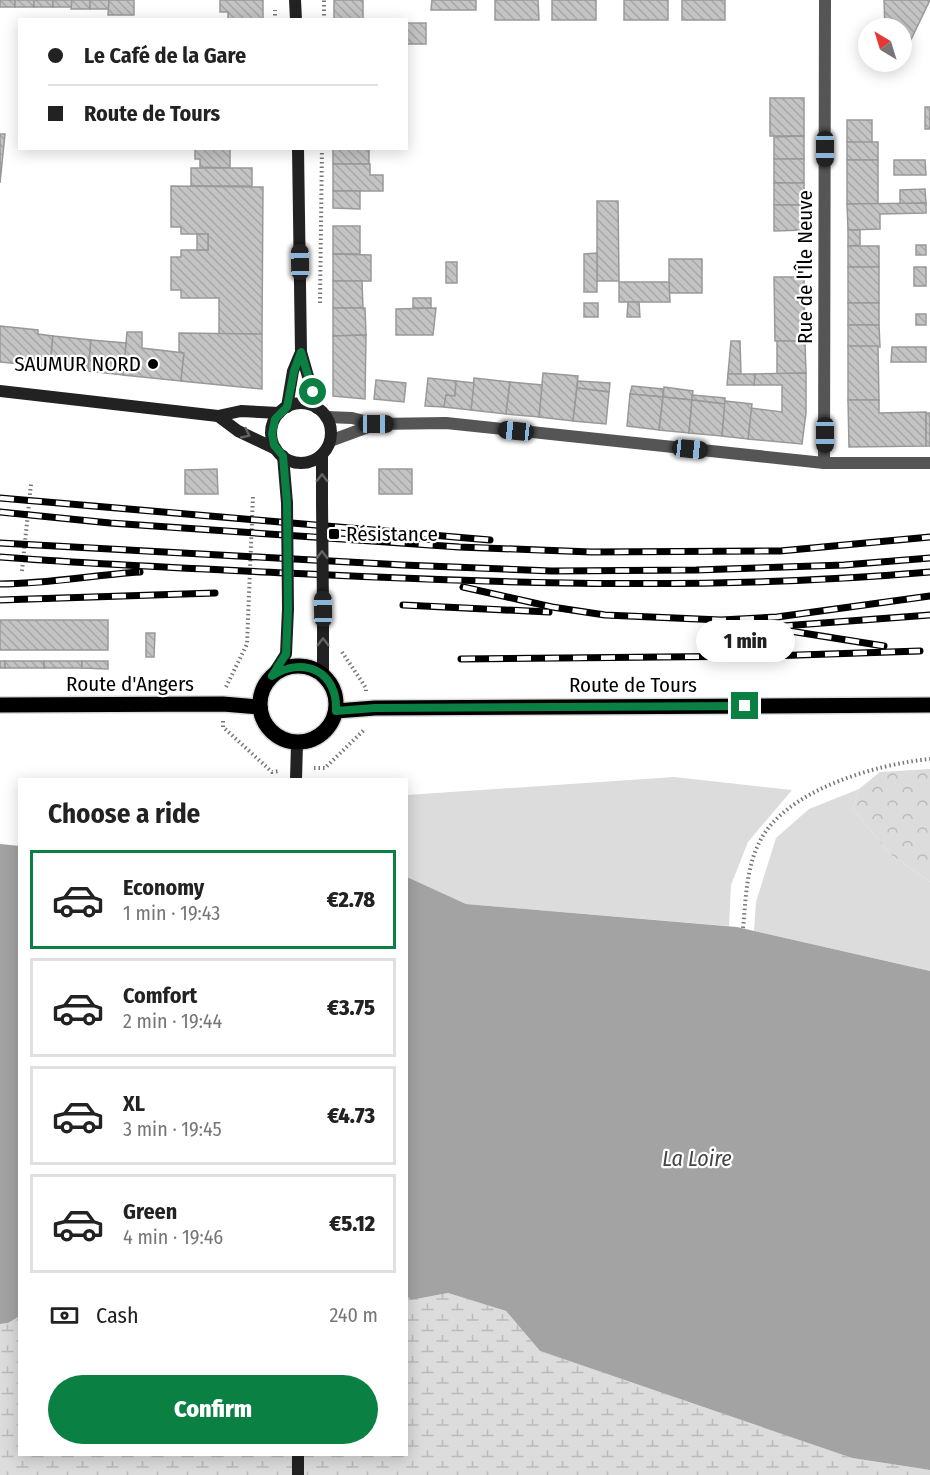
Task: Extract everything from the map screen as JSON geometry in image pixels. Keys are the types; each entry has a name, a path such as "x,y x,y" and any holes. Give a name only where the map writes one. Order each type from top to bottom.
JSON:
{"main road":[{"path":"295,0 296,18"},
{"path":"298,150 301,352 322,412 331,429 330,441 322,455 323,675"},
{"path":"272,676 282,670 303,667 314,669 323,675 334,691 336,711 333,721 318,737 297,743 276,736 263,718 260,706 261,696 272,676 286,654 287,503 280,453 272,434 273,424 283,410 301,352"},
{"path":"0,391 218,416 241,411 283,410 302,403 322,412"},
{"path":"218,416 238,431 293,462 302,463 322,455"},
{"name":"Route d'Angers","path":"0,705 223,704 260,706"},
{"name":"Route de Tours","path":"336,711 387,708 930,705"},
{"path":"296,778 297,743"},
{"path":"298,1456 298,1475"}],"street":[{"name":"Rue de l'Île Neuve","path":"824,463 825,0"},
{"path":"322,412 376,424 446,423 824,463 930,462"},
{"path":"330,441 376,424"}],"path":[{"path":"324,0 324,18"},
{"path":"320,304 322,150"},
{"path":"22,571 31,484"},
{"path":"743,928 750,866 760,841 776,820 804,798 873,768 905,761 930,759"}],"green space":[{"path":"930,769 930,882 890,854 853,809 859,789 880,772"},
{"path":"674,777 792,790 748,842 731,885 729,926 466,904 408,877 408,795"},
{"path":"859,789 853,809 890,854 930,882 930,971 754,931 756,902 776,838 809,809"},
{"path":"448,1293 506,1311 540,1351 852,1458 930,1470 930,1475 0,1475 0,1324 8,1323 18,1317 18,1456 408,1456 408,1297 411,1300"}],"water":[{"path":"0,844 18,846 18,1317 8,1323 0,1324"},
{"name":"La Loire","path":"408,877 466,904 737,927 930,971 930,1470 852,1458 540,1351 506,1311 448,1293 411,1300 408,1297"}],"building":[{"path":"0,0 15,0 15,7 0,7"},
{"path":"15,0 34,0 34,7 15,7"},
{"path":"34,0 53,0 53,7 34,7"},
{"path":"53,0 72,0 72,7 53,7"},
{"path":"72,0 90,0 90,9 71,9"},
{"path":"90,0 109,0 109,9 90,9"},
{"path":"109,0 134,0 134,15 108,15"},
{"path":"220,0 263,0 263,18 228,18 228,12 220,12"},
{"path":"334,0 363,0 363,18 334,18"},
{"path":"432,0 476,0 476,10 431,10"},
{"path":"495,0 538,0 539,20 495,20"},
{"path":"552,0 596,0 596,20 552,20"},
{"path":"624,0 668,0 668,20 624,20"},
{"path":"682,0 725,0 725,20 682,20"},
{"path":"884,0 930,0 912,38 912,18 885,18"},
{"path":"408,23 426,23 426,44 408,44"},
{"path":"770,98 804,98 804,136 770,136"},
{"path":"925,107 930,107 930,129 925,129"},
{"path":"847,120 872,120 872,143 847,142"},
{"path":"0,134 5,134 0,183"},
{"path":"804,136 804,159 774,159 774,137"},
{"path":"847,142 878,142 878,160 847,160"},
{"path":"195,150 230,150 230,168 200,167 200,159 195,159"},
{"path":"333,150 369,150 369,164 333,164"},
{"path":"774,159 804,159 804,183 774,183"},
{"path":"847,160 878,160 878,204 847,204"},
{"path":"894,160 925,160 926,175 894,175"},
{"path":"333,164 370,164 370,175 383,175 383,191 333,191"},
{"path":"191,168 252,168 252,186 191,186"},
{"path":"774,183 804,183 804,205 774,205"},
{"path":"171,186 263,187 262,334 219,334 219,298 181,298 181,290 171,290 171,257 181,257 181,250 208,250 208,234 181,234 181,227 171,227"},
{"path":"925,189 926,203 900,204 900,190"},
{"path":"333,191 360,191 360,209 333,208"},
{"path":"597,201 618,201 619,281 597,281"},
{"path":"926,203 926,213 880,214 880,229 848,230 847,204"},
{"path":"774,205 804,205 804,230 774,231"},
{"path":"333,226 360,226 360,254 333,254"},
{"path":"848,230 860,230 860,245 848,246"},
{"path":"197,234 208,234 208,250 197,250"},
{"path":"916,245 926,245 926,255 916,255"},
{"path":"848,246 879,246 879,267 848,267"},
{"path":"597,253 597,292 584,292 584,254"},
{"path":"333,254 371,255 371,281 333,281"},
{"path":"669,259 702,259 702,293 669,293"},
{"path":"446,262 457,262 457,283 446,283"},
{"path":"848,267 879,267 879,303 848,303"},
{"path":"914,267 926,267 926,286 914,286"},
{"path":"774,277 804,277 805,341 775,341"},
{"path":"333,281 362,281 363,308 333,308"},
{"path":"619,282 669,282 670,302 619,302"},
{"path":"413,298 431,298 431,308 413,308"},
{"path":"628,302 639,302 640,317 627,317"},
{"path":"584,303 598,303 598,317 584,317"},
{"path":"848,303 879,303 879,325 848,325"},
{"path":"333,308 365,308 366,335 333,336"},
{"path":"436,308 433,335 396,335 396,309"},
{"path":"916,314 926,314 926,325 916,325"},
{"path":"848,325 879,325 880,347 848,346"},
{"path":"0,326 38,330 38,334 53,336 50,367 0,362"},
{"name":"SAUMUR NORD","path":"127,332 142,332 142,348 184,353 181,381 123,375"},
{"path":"179,333 262,334 262,389 181,381 184,353 179,352"},
{"path":"366,335 365,399 333,396 333,336"},
{"path":"53,336 91,340 88,371 50,367"},
{"path":"91,340 126,343 123,375 88,371"},
{"path":"731,341 740,341 741,374 728,374"},
{"path":"777,341 805,341 806,373 777,374"},
{"path":"848,346 878,346 879,400 848,400"},
{"path":"892,347 926,347 926,362 891,362"},
{"path":"543,373 578,376 573,421 539,417"},
{"path":"806,373 806,413 802,444 748,439 751,408 782,412 782,385 754,385 755,374"},
{"path":"728,374 755,374 754,385 727,385"},
{"path":"428,378 456,381 455,396 446,395 444,407 425,406"},
{"path":"474,378 510,382 506,414 471,410"},
{"path":"376,380 406,383 404,402 374,399"},
{"path":"456,381 474,383 471,410 444,407 446,395 455,396"},
{"path":"578,381 610,383 609,392 577,388"},
{"path":"510,382 542,385 539,417 506,414"},
{"path":"632,386 663,389 663,397 630,394"},
{"path":"664,387 693,391 692,400 663,397"},
{"path":"577,388 609,392 606,424 573,421"},
{"path":"630,394 663,397 659,430 627,426"},
{"path":"692,395 725,398 725,404 692,400"},
{"path":"663,397 692,400 689,433 659,430"},
{"path":"692,400 725,404 722,436 689,433"},
{"path":"848,400 879,400 879,413 926,412 926,446 849,447"},
{"path":"725,401 752,404 748,439 722,436"},
{"path":"926,413 930,413 930,446 926,446"},
{"path":"217,469 218,494 185,494 185,470"},
{"path":"379,469 412,469 412,494 379,494"},
{"path":"0,620 108,620 108,650 0,650"},
{"path":"146,633 155,633 154,657 146,657"},
{"path":"0,661 5,661 5,668 0,668"},
{"path":"5,661 44,661 44,668 5,668"},
{"path":"44,661 82,661 82,668 44,668"},
{"path":"82,661 108,661 108,669 82,668"}],"railway":[{"path":"0,498 490,540"},
{"path":"0,512 110,523 459,547 591,552 780,551 930,537"},
{"path":"0,543 552,571 696,570 844,565 930,558"},
{"path":"0,557 116,565 542,583 775,581 930,572"},
{"path":"0,584 35,583 140,572"},
{"path":"463,587 552,607 605,615 721,620 777,617 930,596"},
{"path":"0,600 215,593"},
{"path":"403,605 549,612"},
{"path":"751,624 769,627 930,615"},
{"path":"790,631 884,646"},
{"path":"461,659 769,656 920,651"}],"place":[{"name":"SAUMUR NORD","path":"153,364"},
{"name":"Résistance","path":"334,534"}],"route":[{"path":"313,392 301,352 294,371 287,407 275,419 272,434 274,445 283,456 287,503 288,609 286,654 272,676 292,667 314,669 330,683 334,691 336,711 375,708 745,706"}]}
